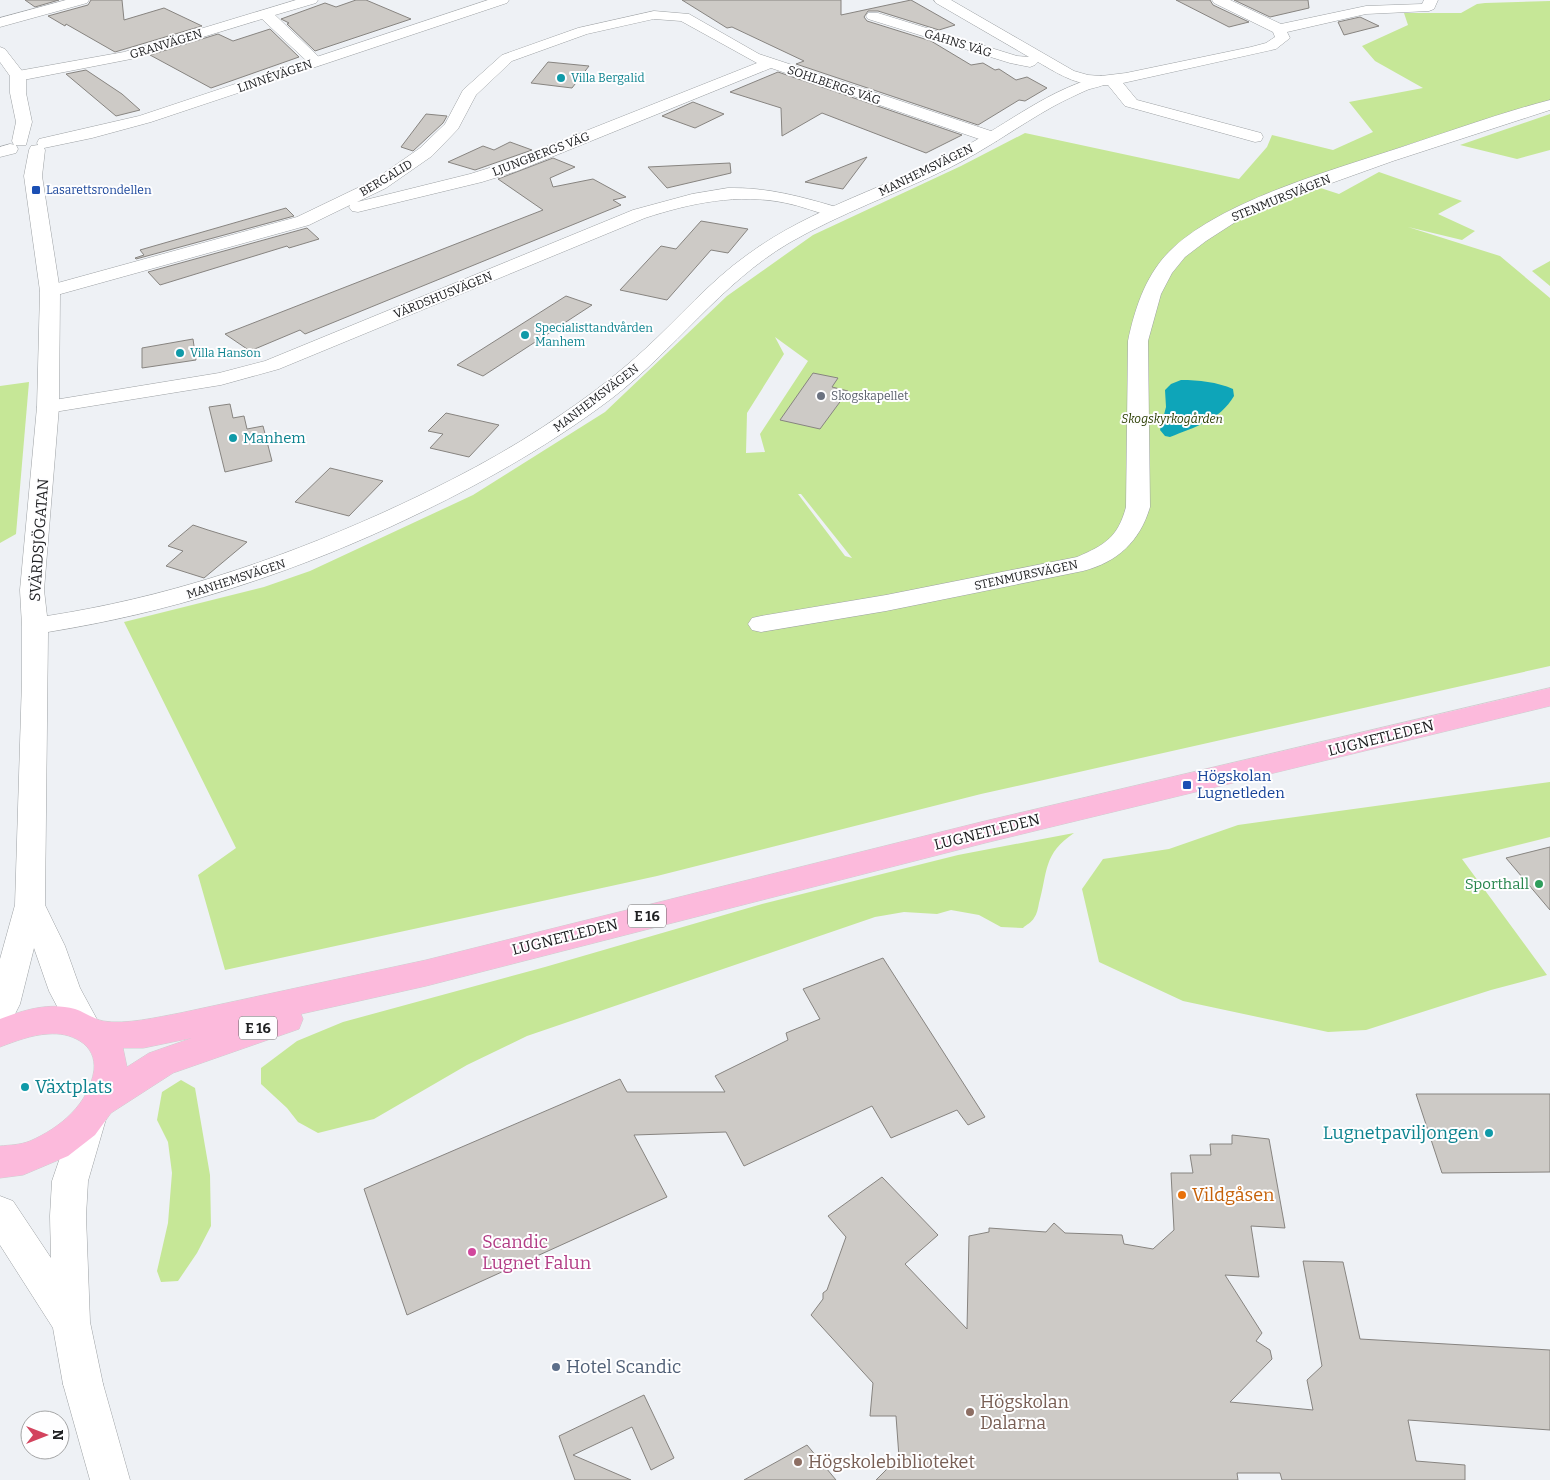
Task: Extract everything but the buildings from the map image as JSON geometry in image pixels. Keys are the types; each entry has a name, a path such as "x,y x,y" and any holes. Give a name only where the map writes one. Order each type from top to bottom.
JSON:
{"highway":[{"name":"LUGNETLEDEN","path":"90,1030 143,1034 426,973 986,832 1550,697"},
{"name":"LUGNETLEDEN","path":"94,1111 161,1063 236,1035 426,973"},
{"name":"E 16","path":"0,1033 24,1023 56,1019 90,1030 104,1041 111,1064 106,1092 94,1111 60,1143 26,1159 0,1162"}],"street":[{"path":"0,23 82,0"},
{"name":"GRANVÄGEN","path":"18,76 110,60 311,0"},
{"name":"LINNÉVÄGEN","path":"24,147 92,134 145,119 502,0"},
{"name":"GAHNS VÄG","path":"941,0 1044,60 1083,79 1107,81"},
{"path":"1219,0 1279,29 1366,10 1424,8 1429,6 1431,0"},
{"path":"265,14 316,62"},
{"name":"BERGALID","path":"50,291 304,220 380,184 426,152 452,126 469,93 507,58 583,31 616,22 654,15 684,17"},
{"name":"GAHNS VÄG","path":"873,16 1015,60 1032,63 1044,60"},
{"name":"SOHLBERGS VÄG","path":"684,17 748,54 770,63 991,137"},
{"name":"MANHEMSVÄGEN","path":"35,626 104,616 229,583 356,535 438,498 530,446 574,416 645,361 735,272 793,232 935,168 1074,89 1271,46 1283,38 1279,29"},
{"path":"0,52 18,76 18,92 24,122 24,147"},
{"name":"LJUNGBERGS VÄG","path":"304,220 476,178 511,167 770,63"},
{"path":"1107,81 1119,87 1125,100 1131,103 1255,137"},
{"name":"STENMURSVÄGEN","path":"761,624 886,604 1082,563 1110,552 1126,538 1135,521 1138,507 1138,341 1142,317 1150,294 1163,271 1179,252 1218,224 1278,196 1423,144 1550,105"},
{"name":"SVÄRDSJÖGATAN","path":"0,1012 4,1004 30,906 35,626 32,590 48,407 50,291 33,176 24,165 24,147"},
{"name":"VÄRDSHUSVÄGEN","path":"48,407 221,379 272,364 639,214 678,201 747,194 784,197 834,212"},
{"name":"SVÄRDSJÖGATAN","path":"30,906 49,946 65,991 90,1030"},
{"path":"94,1111 70,1181 68,1216 71,1322 83,1384 110,1480"},
{"path":"0,1213 71,1322"}],"green space":[{"name":"Skogskyrkogården","path":"1550,1 1550,101 1410,144 1302,182 1339,194 1379,172 1462,201 1438,214 1475,231 1462,240 1408,227 1500,256 1550,298 1550,666 981,794 657,876 225,970 198,875 236,848 124,622 264,587 310,571 473,495 605,412 727,296 813,235 961,166 1025,133 1239,179 1267,147 1272,135 1333,150 1373,132 1349,102 1423,88 1375,61 1362,46 1408,25 1404,13 1461,13 1477,4","holes":["775,337 808,361 760,434 765,452 746,453 747,413 784,354","798,494 801,494 852,558 845,556"]},
{"path":"1550,114 1550,150 1517,159 1460,145"},
{"path":"1550,261 1550,286 1532,271"},
{"path":"29,382 16,534 0,543 0,386"},
{"path":"1550,782 1550,837 1462,859 1547,975 1491,990 1366,1030 1328,1032 1183,1001 1099,962 1082,889 1103,859 1169,849 1238,825"},
{"path":"1074,833 1057,848 1052,856 1048,864 1036,915 1023,928 1001,927 979,915 951,910 937,914 904,912 875,917 527,1036 467,1065 374,1119 318,1133 298,1122 287,1108 261,1084 261,1068 297,1041 343,1022 545,967 762,904 958,855"},
{"path":"181,1080 195,1088 210,1175 211,1226 197,1253 178,1281 161,1282 157,1271 168,1223 172,1173 168,1142 157,1120 162,1092"}],"water":[{"path":"1181,380 1221,385 1233,389 1234,396 1222,411 1206,422 1170,437 1165,436 1160,430 1166,407 1165,390 1171,384"}],"place":[{"name":"Villa Bergalid","path":"561,78"},
{"name":"Lasarettsrondellen","path":"36,190"},
{"name":"Specialisttandvården Manhem","path":"525,335"},
{"name":"Villa Hanson","path":"180,353"},
{"name":"Skogskapellet","path":"821,396"},
{"name":"Manhem","path":"233,438"},
{"name":"Högskolan Lugnetleden","path":"1187,785"},
{"name":"Sporthall","path":"1539,884"},
{"name":"Växtplats","path":"25,1087"},
{"name":"Lugnetpaviljongen","path":"1489,1133"},
{"name":"Vildgåsen","path":"1182,1195"},
{"name":"Scandic Lugnet Falun","path":"472,1252"},
{"name":"Hotel Scandic","path":"556,1367"},
{"name":"Högskolan Dalarna","path":"970,1412"},
{"name":"Högskolebiblioteket","path":"798,1462"}]}
